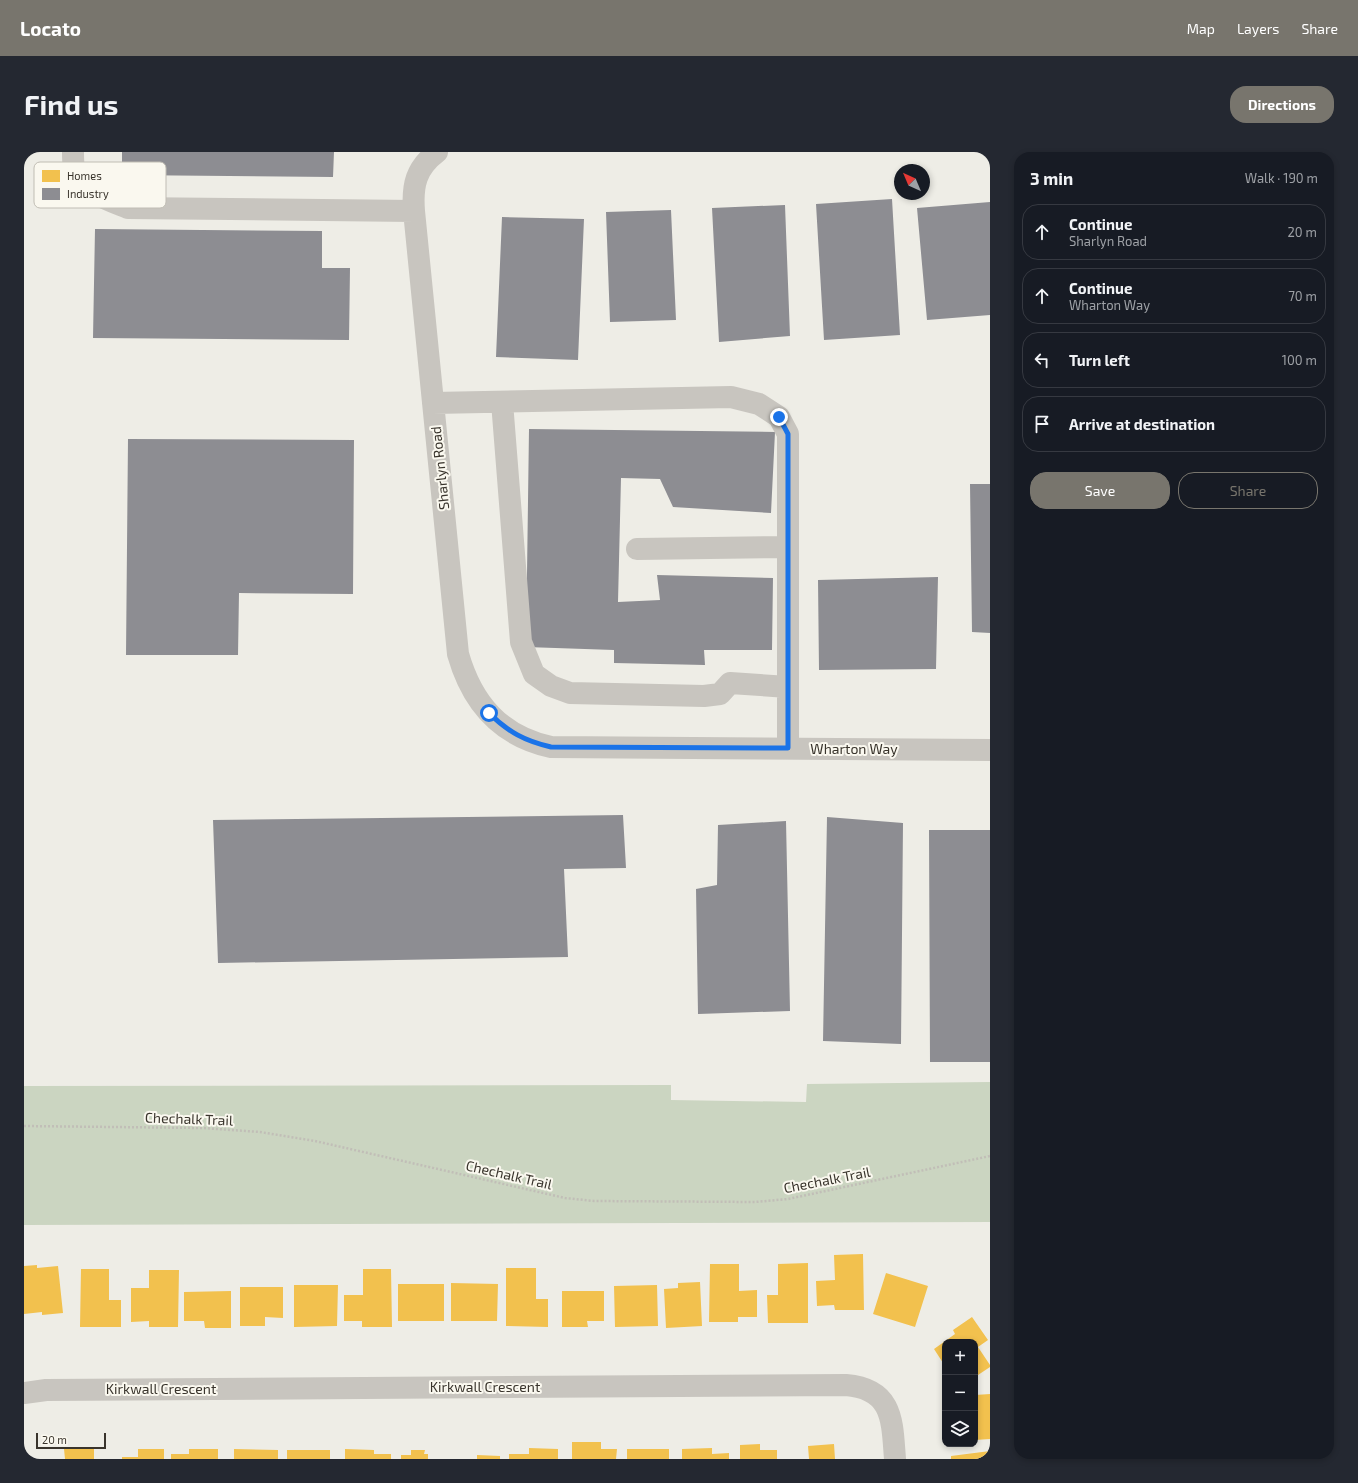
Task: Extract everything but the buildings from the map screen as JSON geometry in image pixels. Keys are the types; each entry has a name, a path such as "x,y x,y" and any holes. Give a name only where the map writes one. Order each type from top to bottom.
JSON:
{"street":[{"path":"73,152 74,162"},
{"name":"Sharlyn Road","path":"425,156 414,189 414,211 456,641 462,667 467,680 476,697 489,713 521,738 533,743 551,747"},
{"path":"128,208 414,211"},
{"path":"433,403 731,396 759,404 779,417 788,434 788,748"},
{"path":"502,402 521,642 534,674 551,686 570,693 704,696 720,694 730,684 788,687"},
{"path":"638,549 788,547"},
{"name":"Wharton Way","path":"551,747 990,750"},
{"name":"Kirkwall Crescent","path":"24,1393 46,1390 846,1385 869,1391 886,1406 892,1420 895,1459"}],"path":[{"name":"Chechalk Trail","path":"24,1126 203,1128 260,1132 315,1141 565,1198 594,1201 755,1202 788,1199 990,1156"}],"green space":[{"path":"990,1082 990,1222 24,1225 24,1086 671,1085 671,1100 806,1102 807,1084"}],"route":[{"path":"489,713 510,731 521,738 533,743 551,747 788,748 788,434 779,417"}]}
